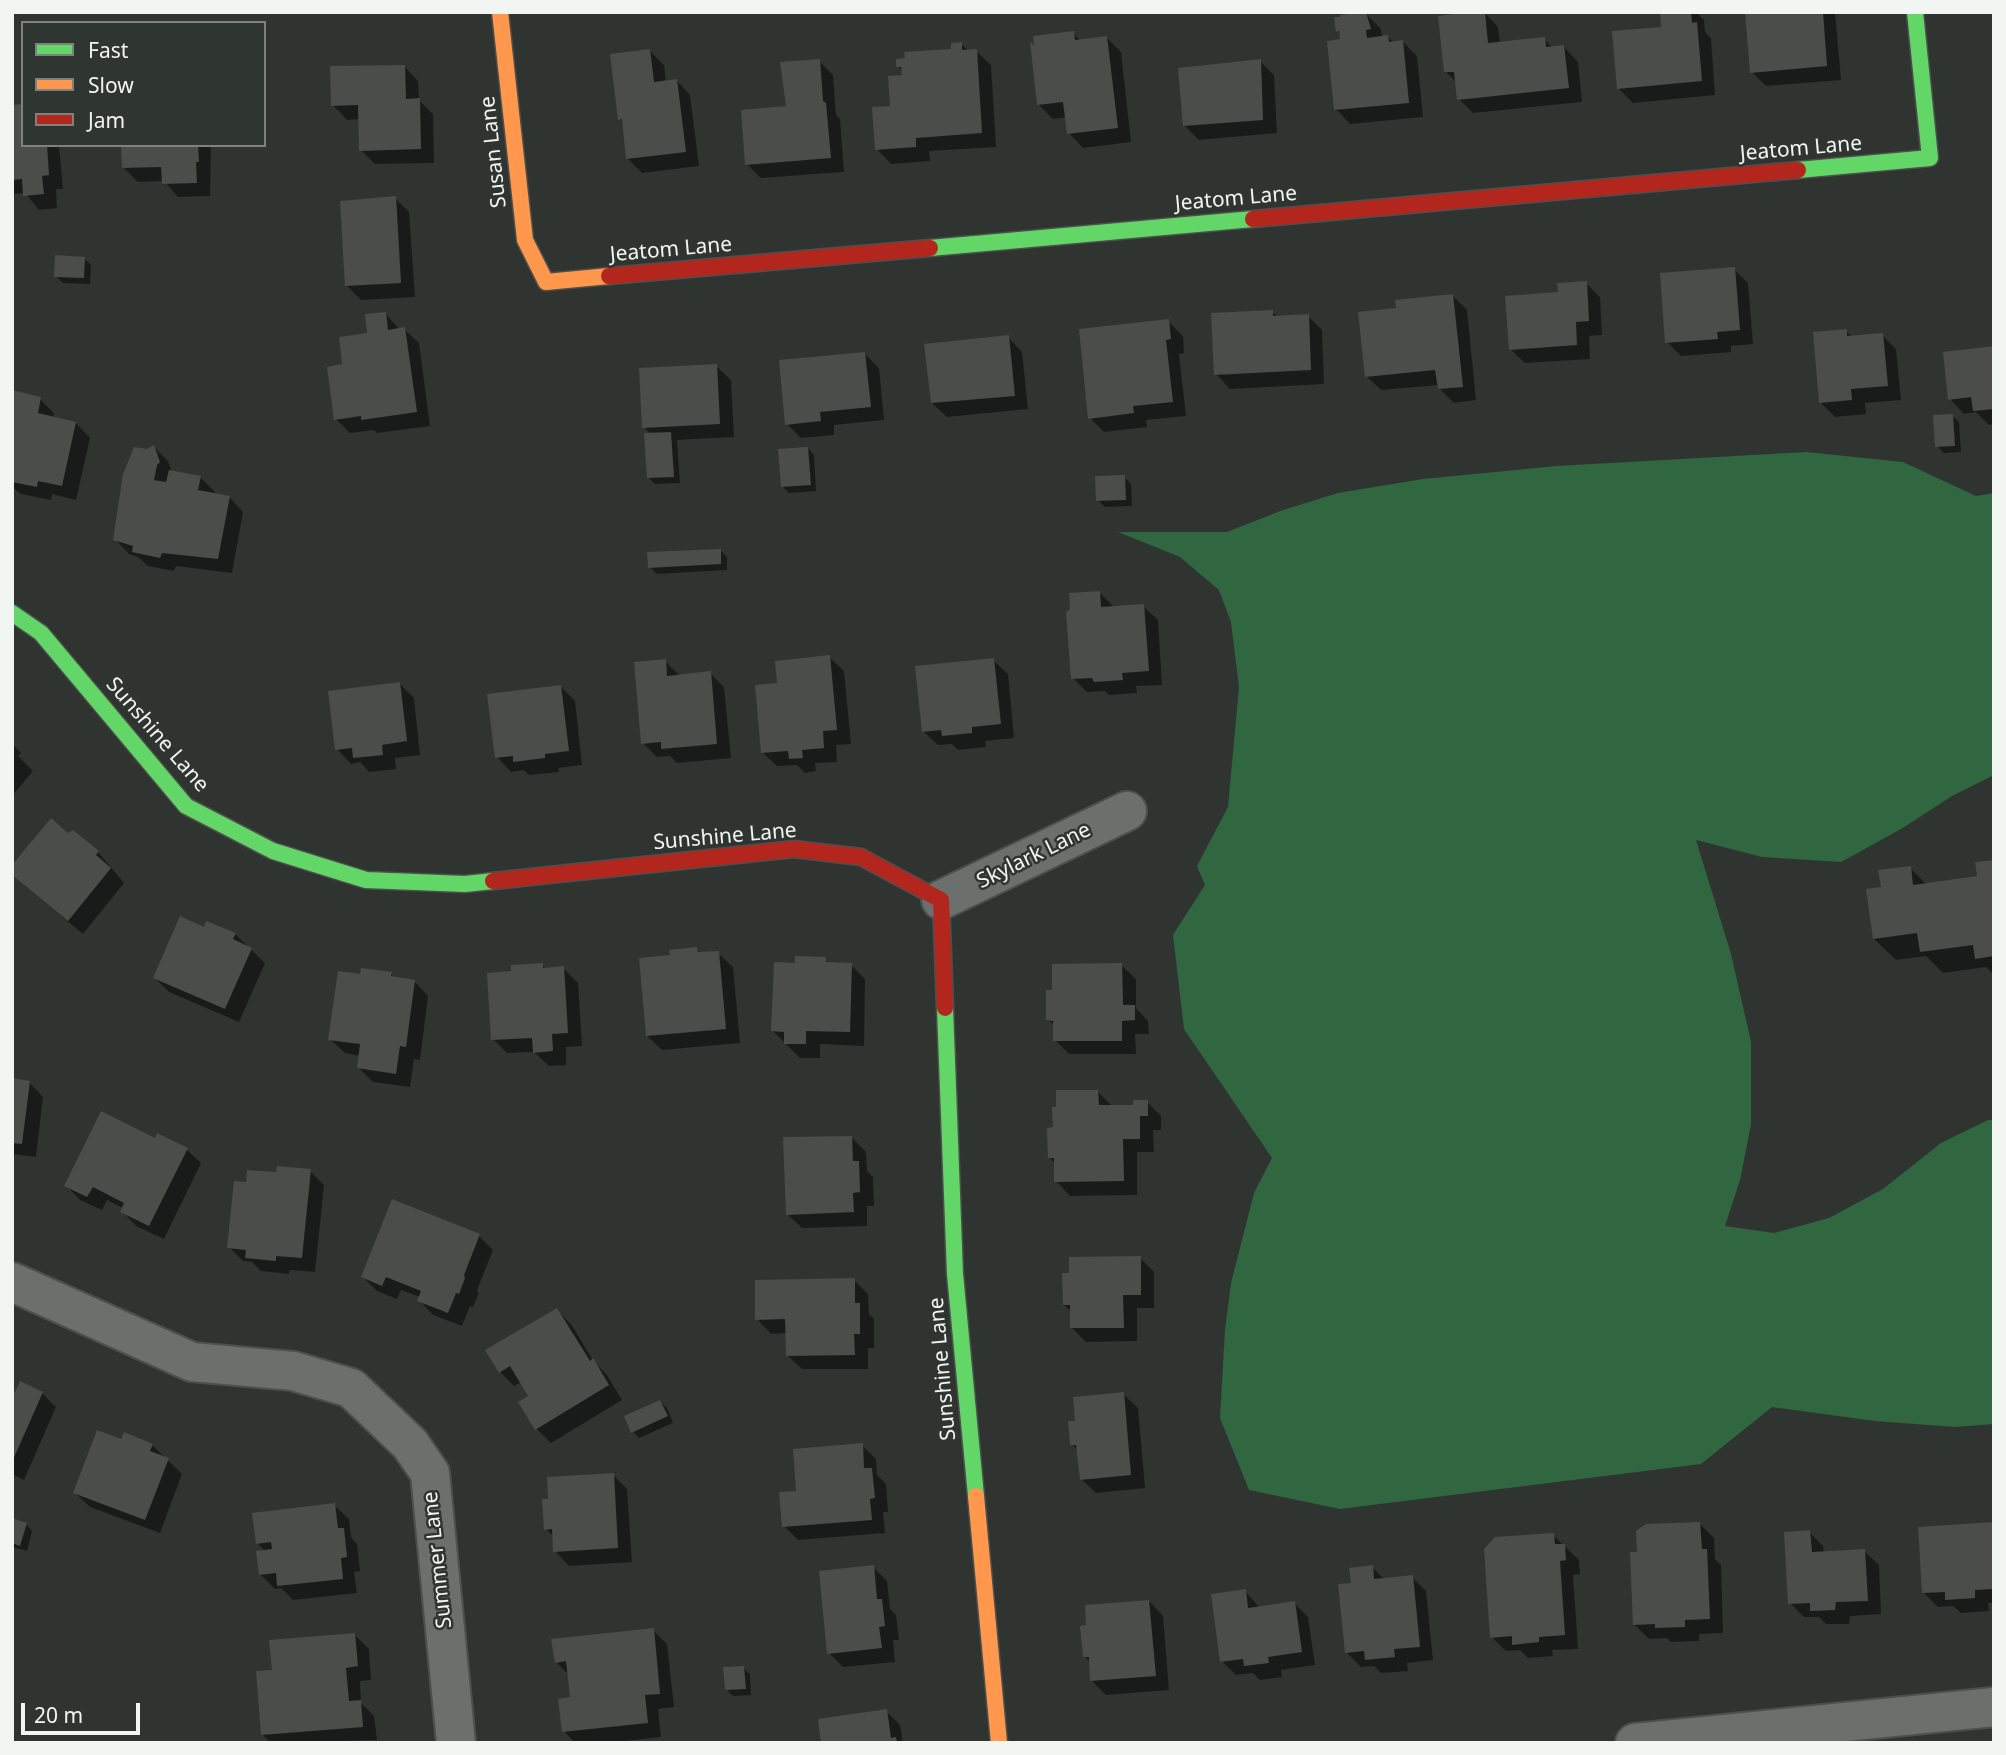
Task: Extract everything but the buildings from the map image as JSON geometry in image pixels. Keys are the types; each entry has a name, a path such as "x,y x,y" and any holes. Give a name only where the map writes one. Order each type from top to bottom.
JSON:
{"street":[{"name":"Susan Lane","path":"500,12 525,240 546,282"},
{"name":"Jeatom Lane","path":"546,282 1930,158 1915,12"},
{"name":"Sunshine Lane","path":"12,613 41,633 186,806 273,851 366,880 465,884 794,849 861,857 941,900 955,1274 999,1743"},
{"name":"Skylark Lane","path":"941,900 1127,811"},
{"name":"Summer Lane","path":"12,1282 192,1362 293,1371 351,1388 410,1444 430,1473 456,1743"},
{"path":"1635,1743 1699,1740 1994,1707"}],"green space":[{"path":"1806,452 1903,462 1976,496 1994,493 1994,775 1952,796 1901,829 1841,862 1762,857 1696,840 1731,954 1751,1042 1751,1124 1740,1180 1725,1226 1774,1233 1829,1218 1883,1189 1941,1143 1988,1120 1994,1120 1994,1424 1955,1427 1875,1421 1772,1407 1701,1464 1340,1509 1249,1490 1220,1418 1225,1330 1231,1283 1254,1193 1272,1158 1184,1029 1173,935 1205,885 1197,866 1228,807 1239,687 1231,622 1219,590 1180,557 1118,532 1227,532 1283,510 1338,493 1423,479 1557,466"}],"traffic: fast":[{"path":"1798,170 1930,158 1915,12"},
{"path":"930,248 1253,219"},
{"path":"12,613 41,633 186,806 273,851 366,880 465,884 493,881"},
{"path":"945,1008 955,1274 976,1496"}],"traffic: slow":[{"path":"500,12 525,240 546,282 609,276"},
{"path":"976,1496 999,1743"}],"traffic: jam":[{"path":"1253,219 1798,170"},
{"path":"609,276 930,248"},
{"path":"493,881 794,849 861,857 941,900 945,1008"}]}
